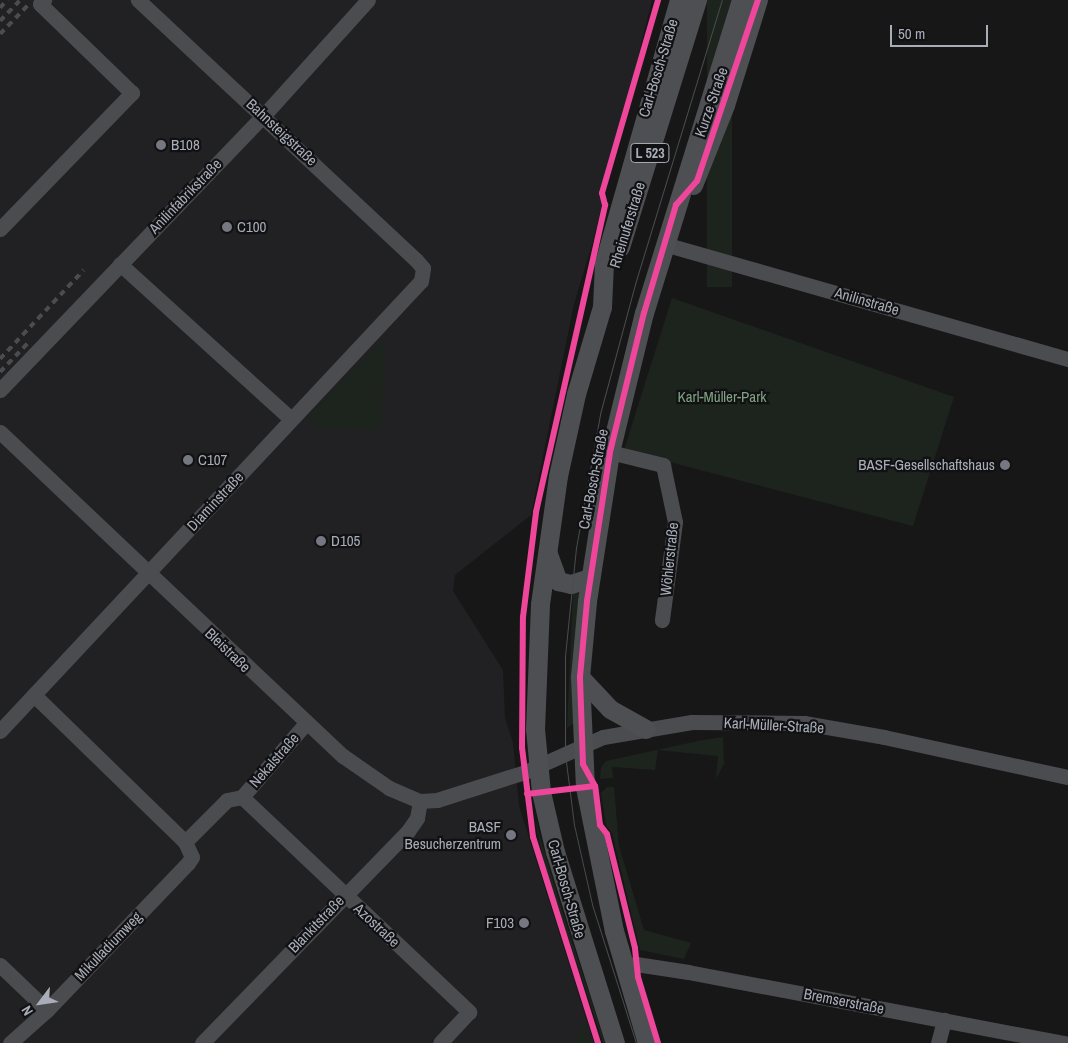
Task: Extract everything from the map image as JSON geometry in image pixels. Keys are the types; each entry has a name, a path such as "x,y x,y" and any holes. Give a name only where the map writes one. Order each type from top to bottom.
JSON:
{"main road":[{"name":"Carl-Bosch-Straße","path":"615,1043 555,852 538,767 535,729 546,548 576,394 602,307 604,263 679,0"},
{"name":"Rheinuferstraße","path":"602,307 697,0"},
{"name":"L 523","path":"676,205 740,0"},
{"name":"Kurze Straße","path":"676,205 697,181 758,0"},
{"name":"Carl-Bosch-Straße","path":"647,1043 623,966 594,843 582,744 580,677 590,578 610,452 664,244 676,205"},
{"path":"546,548 558,581 571,584 590,578"},
{"path":"580,677 610,709 646,729"}],"street":[{"path":"0,229 132,93 40,4 44,0"},
{"name":"Bahnsteigstraße","path":"138,0 264,115 423,268"},
{"name":"Anilinfabrikstraße","path":"0,390 264,115 368,0"},
{"name":"Anilinstraße","path":"664,244 1068,360"},
{"path":"120,264 291,419"},
{"name":"Diaminstraße","path":"0,731 149,574 421,281 423,268"},
{"name":"Bleistraße","path":"0,432 306,723 364,774 420,801"},
{"name":"Wöhlerstraße","path":"610,452 663,465 675,522 662,620"},
{"path":"34,695 185,842 227,800 242,797"},
{"name":"Karl-Müller-Straße","path":"420,801 437,800 538,767 582,744 646,729 717,722 804,723 884,737 1068,777"},
{"name":"Nekalstraße","path":"242,797 306,723"},
{"name":"Azostraße","path":"242,797 469,1012 440,1043"},
{"name":"Blankitstraße","path":"202,1043 344,894 408,831 417,818 420,801"},
{"name":"Mikulladiumweg","path":"10,1043 46,1010 188,864 192,857 185,842"},
{"name":"Bremserstraße","path":"623,966 636,964 688,972 1064,1043"},
{"path":"0,965 46,1010"},
{"path":"938,1043 944,1020"}],"shaded area":[{"path":"0,0 652,0 593,241 574,304 531,515 455,575 453,591 503,670 505,718 513,743 519,806 594,1043 0,1043"}],"green space":[{"path":"707,0 732,0 732,287 707,287"},
{"name":"Karl-Müller-Park","path":"672,298 954,397 913,526 624,450"},
{"path":"384,339 382,430 317,429 307,417"},
{"path":"573,591 582,591 573,724 567,728"},
{"path":"723,737 724,764 716,779 718,756 658,750 655,770 612,767 613,778 600,779 601,767 606,761 703,740"},
{"path":"607,787 614,787 619,846 644,930 691,943 684,959 640,950 612,833 606,825 601,793"},
{"path":"534,815 558,898 605,1043 603,1043 544,864"},
{"path":"585,1021 592,1043 577,1043 580,1022"}],"tram line":[{"path":"636,1043 592,904 574,825 565,754 565,656 576,548 600,414 635,284 722,0"}],"railway":[{"path":"0,8 7,0"},
{"path":"0,21 20,0"},
{"path":"0,34 29,4"},
{"path":"0,359 84,270"},
{"path":"0,372 28,343"}],"cycle path":[{"path":"598,1043 533,837 522,748 523,617 536,512 605,205 602,193 658,0"},
{"path":"658,1043 638,977 635,948 607,834 600,825 595,786 583,764 580,677 587,601 610,452 644,313 676,205 697,181 758,0"},
{"path":"527,794 595,786"}],"place":[{"name":"B108","path":"161,145"},
{"name":"C100","path":"227,227"},
{"name":"C107","path":"188,460"},
{"name":"BASF-Gesellschaftshaus","path":"1005,465"},
{"name":"D105","path":"321,541"},
{"name":"BASF Besucherzentrum","path":"511,835"},
{"name":"F103","path":"524,923"}]}
